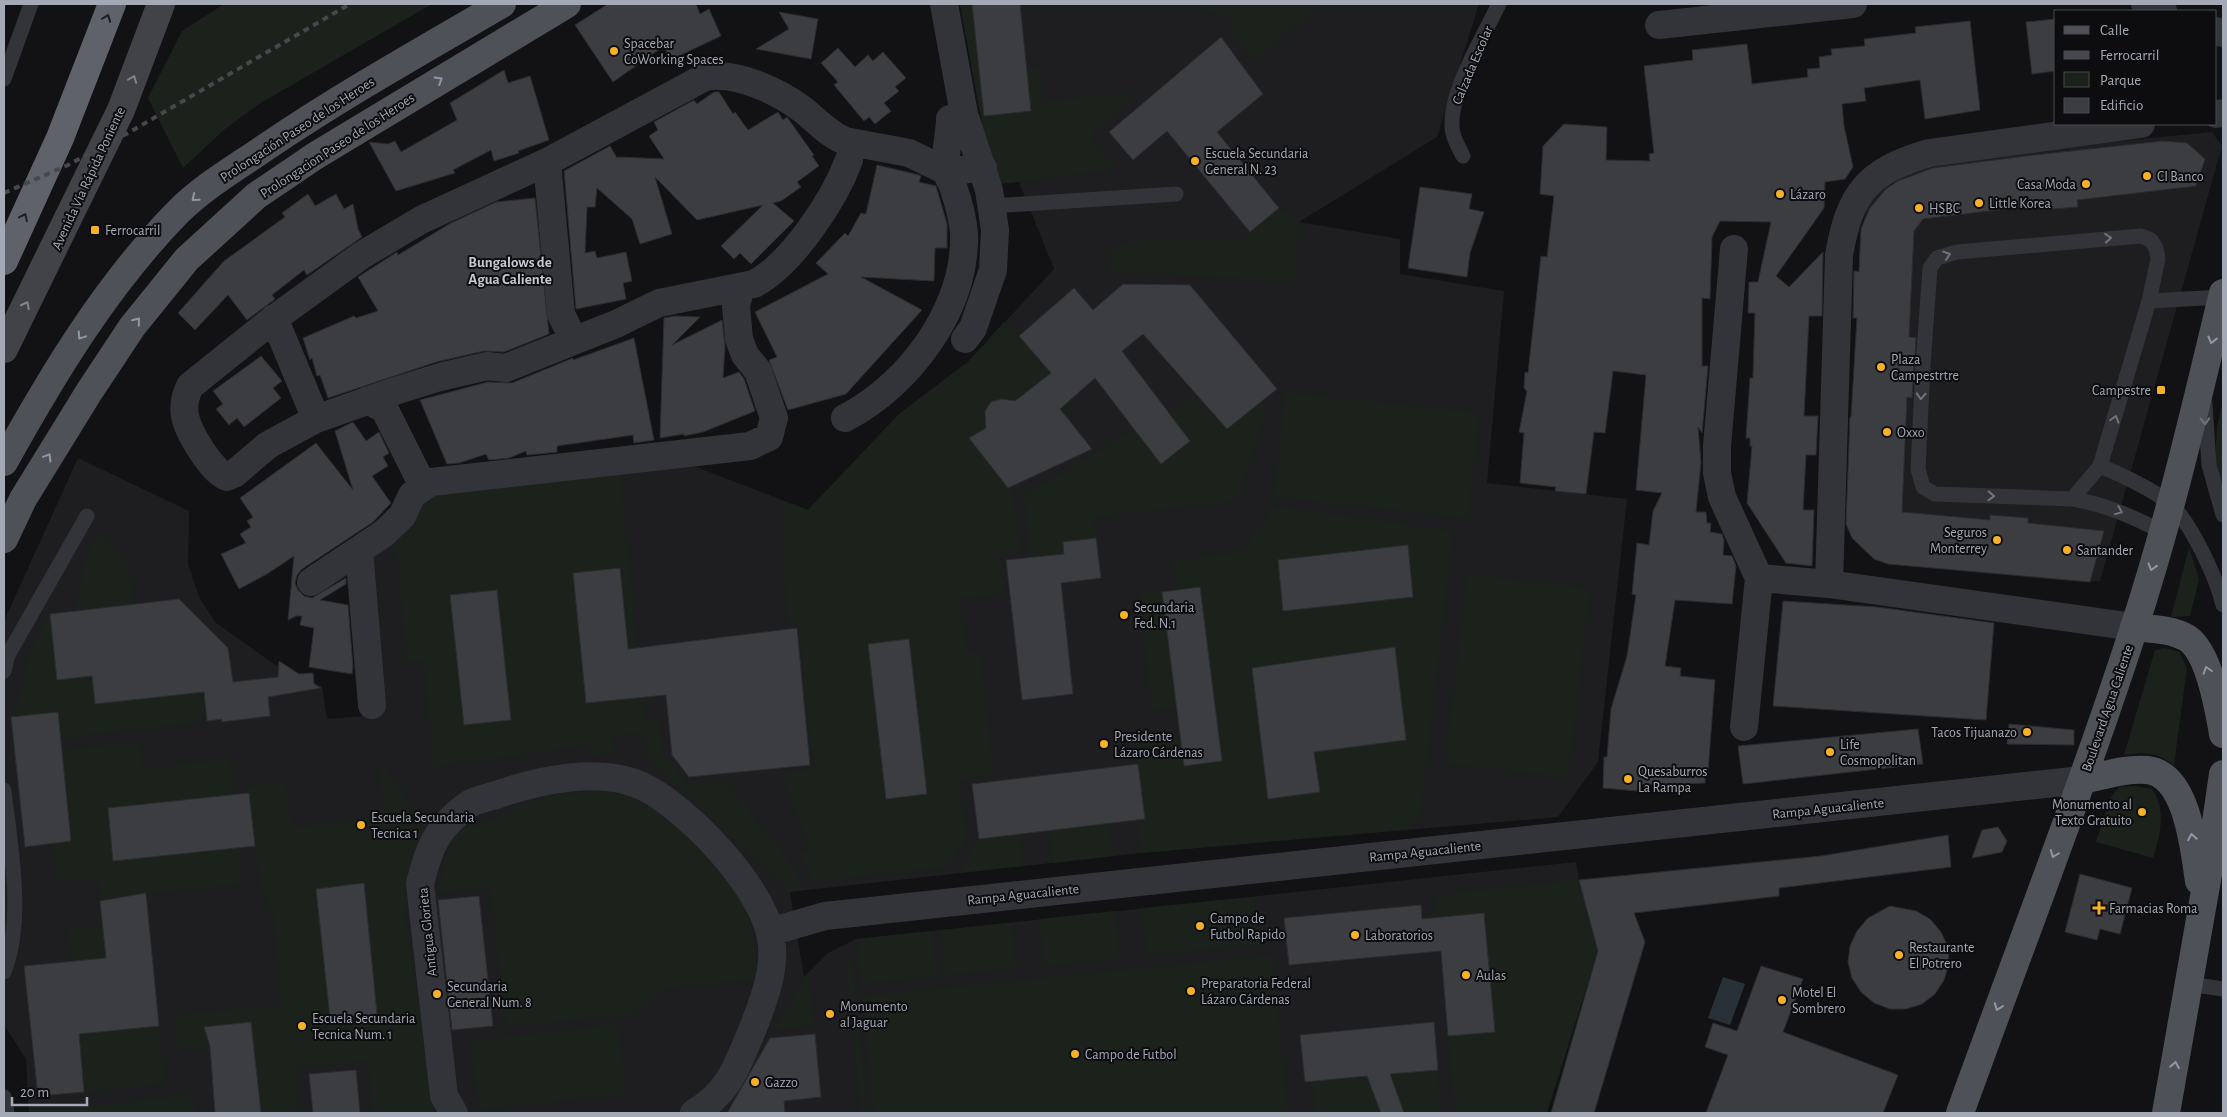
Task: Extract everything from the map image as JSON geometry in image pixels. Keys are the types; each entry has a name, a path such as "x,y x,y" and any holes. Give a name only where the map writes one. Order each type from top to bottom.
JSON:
{"highway":[{"path":"4,261 60,138 112,4"}],"main road":[{"name":"Avenida Vía Rápida Poniente","path":"4,349 121,110 162,4"},
{"name":"Prolongación Paseo de los Heroes","path":"4,462 46,387 116,285 179,211 219,179 300,124 502,4"},
{"name":"Prolongacion Paseo de los Heroes","path":"4,539 23,499 66,427 132,327 187,259 256,196 315,156 567,4"},
{"name":"Boulevard Agua Caliente","path":"1960,1113 2082,780 2134,627 2163,532 2223,295"},
{"path":"2134,627 2171,631 2188,639 2203,658 2217,701 2223,734"},
{"path":"2082,780 2131,771 2148,770 2162,776 2180,796 2190,827 2203,902"},
{"path":"2166,1113 2203,902 2223,774"}],"street":[{"path":"928,4 950,119 967,170 992,206 996,230 993,270 973,328 965,339"},
{"path":"845,418 880,395 909,366 933,336 947,311 958,277 964,234 958,201 967,170 964,114 944,4"},
{"path":"1659,25 1853,4"},
{"path":"2145,4 2160,10"},
{"path":"715,75 727,75 767,89 801,108 837,138 847,150 824,211 778,267 765,278 741,287 659,303 616,324 506,368 487,366 383,401 316,419 268,445 234,474 227,477 213,468 188,426 184,404 185,394 190,386 274,318 362,255 421,220 547,162 692,83 715,75"},
{"path":"1829,584 1840,255 1843,234 1850,210 1860,192 1887,168 1929,152 2133,125"},
{"path":"847,150 876,147 967,170"},
{"path":"547,162 561,314 574,341"},
{"path":"1734,249 1717,446 1717,473 1722,497 1732,524 1758,578 1744,727"},
{"path":"312,582 383,534 402,516 412,495 423,486 440,481 750,446 760,443 769,437 774,418 758,371 745,355 739,339 736,306 741,287"},
{"path":"274,318 316,419"},
{"path":"383,401 423,486"},
{"path":"358,550 372,705"},
{"path":"1758,578 1829,584 2134,627"},
{"name":"Antigua Glorieta","path":"454,1113 444,1096 420,884 428,852 444,828 472,803 524,785 565,778 610,777 643,786 672,805 716,846 755,896 770,932 772,950 771,974 749,1036 734,1071 720,1095 694,1113"},
{"name":"Rampa Aguacaliente","path":"770,932 824,916 2082,780"}],"lane":[{"path":"4,79 30,4"},
{"name":"Calzada Escolar","path":"1463,156 1455,140 1451,125 1454,102 1499,4"},
{"path":"992,206 1176,194"},
{"path":"2072,499 2100,466 2149,301 2158,259 2156,248 2151,240 2141,236 1947,254 1936,258 1930,268 1918,470 1923,487 1935,494 2072,499 2094,502 2118,510 2163,532"},
{"path":"2149,301 2223,295"},
{"path":"2204,373 2209,466 2223,514"},
{"path":"2100,466 2117,472 2170,504 2186,523 2195,538 2221,595 2223,605"},
{"path":"4,671 8,655 87,516"},
{"path":"4,790 15,903 13,937 4,972"},
{"path":"2188,984 2223,989"},
{"path":"4,1097 7,1113"}],"shaded area":[{"path":"960,4 1479,4 1437,137 1299,222 1400,239 1400,274 1504,291 1487,483 1627,499 1598,762 1558,817 1141,853 790,892 804,977 828,953 856,939 1576,862 1579,880 1547,1113 29,1113 26,1059 4,1025 4,621 78,458 189,511 188,564 199,597 215,622 274,664 322,687 327,719 381,715 368,560 422,495 691,465 808,510 899,414 969,361 1054,269 1019,182 998,184 985,140"},
{"path":"2212,132 2222,146 2100,581 1888,564 1874,559 1852,538 1846,522 1861,229 1872,191 1926,160"},
{"path":"1723,977 1745,984 1730,1025 1708,1018"}],"green space":[{"path":"224,4 432,4 259,104 225,129 183,168 148,98 182,31"},
{"path":"960,4 972,4 984,116 1031,111 1027,69 1040,67 1043,101 1137,92 1089,136 1117,169 998,184 985,140"},
{"path":"1201,4 1321,4 1254,62 1231,36 1231,20 1202,9"},
{"path":"1279,208 1299,222 1296,281 1112,272 1108,254 1127,241 1240,241"},
{"path":"1004,322 1019,336 1072,398 1070,421 1001,478 1012,493 1021,551 999,554 1004,594 960,599 966,653 980,652 994,776 958,780 967,841 944,867 813,882 798,854 811,849 780,773 814,769 798,622 787,622 781,500 808,510 899,414 969,361"},
{"path":"1285,392 1479,413 1468,518 1274,497"},
{"path":"1193,397 1227,429 1263,400 1265,414 1236,501 1094,517 1096,538 1063,542 1064,554 1030,557 1024,496 1135,429 1168,413"},
{"path":"2223,400 2223,481 2221,484 2215,462 2217,427"},
{"path":"620,474 644,719 659,718 662,752 688,784 726,781 795,869 803,890 789,892 648,758 645,732 612,736 615,752 592,757 590,745 433,767 424,661 407,662 395,539 422,495"},
{"path":"1275,506 1453,531 1421,811 1411,828 1141,853 1137,820 1145,819 1136,741 1180,735 1176,707 1152,710 1139,594 1176,590 1173,560 1242,552"},
{"path":"101,532 130,564 132,604 75,611 87,552"},
{"path":"2189,547 2199,579 2190,616 2171,617"},
{"path":"1467,574 1590,589 1568,777 1445,764"},
{"path":"50,614 57,680 92,676 204,692 207,721 61,738 58,712 11,717 22,688 31,648"},
{"path":"2165,648 2179,652 2187,668 2174,765 2156,755 2139,753 2124,755 2155,650"},
{"path":"140,742 143,768 230,759 242,884 146,894 165,1084 84,1092 68,928 102,925 98,879 57,882 53,843 71,841 62,750"},
{"path":"377,756 428,830 404,914 438,1113 372,1113 368,1061 296,1067 299,1113 215,1113 210,1047 177,1049 175,1014 281,1006 273,913 260,884 247,787 285,782 292,828 385,816"},
{"path":"2136,786 2152,789 2157,797 2161,823 2153,858 2096,842 2110,798 2119,787"},
{"path":"623,790 656,802 748,904 759,978 666,989 632,1015 506,1026 490,887 439,893 453,829 485,824 544,795"},
{"path":"1109,823 1113,856 1053,863 1050,830"},
{"path":"1020,834 1023,866 959,873 978,839"},
{"path":"1579,880 1598,951 1547,1113 1455,1113 1448,1036 1495,1031 1484,913 1438,917 1436,895"},
{"name":"Campo de Futbol Rapido","path":"1254,897 1258,944 1147,955 1142,908"},
{"path":"1115,911 1120,959 1044,966 1039,919"},
{"path":"1012,923 1016,969 945,975 941,930"},
{"path":"932,931 937,976 861,984 856,939"},
{"name":"Campo de Futbol","path":"1272,955 1288,1113 874,1113 862,996"},
{"path":"852,961 867,1113 861,1113 846,962"},
{"path":"809,972 814,1026 773,1030"},
{"path":"618,1024 626,1094 479,1110 471,1041"},
{"path":"1438,1070 1441,1113 1315,1113 1312,1082"},
{"path":"193,1094 196,1113 74,1113 73,1108"}],"building":[{"path":"608,4 696,4 700,14 709,9 721,36 670,60 664,46 613,82 575,25"},
{"path":"972,4 1020,4 1031,111 984,116"},
{"path":"779,12 818,19 811,59 756,49 789,29"},
{"path":"2054,19 2054,71 2032,74 2026,22"},
{"path":"1970,21 1980,110 1925,119 1920,80 1864,88 1866,101 1842,104 1844,126 1853,167 1845,179 1825,182 1824,208 1776,276 1789,287 1823,252 1822,316 1809,316 1804,416 1818,416 1816,455 1806,455 1803,510 1814,510 1812,566 1786,563 1747,503 1752,446 1750,446 1750,438 1746,438 1750,378 1753,378 1755,313 1748,313 1749,282 1758,282 1771,222 1720,221 1712,237 1710,299 1702,298 1702,366 1708,366 1702,433 1698,427 1701,462 1696,512 1706,512 1707,523 1711,523 1710,532 1722,534 1724,540 1723,555 1732,556 1736,566 1732,604 1675,600 1665,666 1681,668 1680,676 1715,680 1708,772 1705,772 1705,783 1638,785 1637,791 1603,788 1604,757 1607,757 1611,709 1627,656 1636,595 1632,594 1637,543 1649,545 1653,511 1662,493 1636,490 1646,375 1613,371 1605,433 1594,432 1586,494 1555,491 1556,487 1520,483 1524,433 1519,432 1527,391 1524,388 1525,372 1528,373 1541,256 1547,257 1554,196 1540,194 1543,146 1564,124 1607,127 1606,160 1650,161 1649,154 1654,153 1644,66 1693,60 1692,50 1747,44 1752,84 1808,77 1807,69 1820,68 1819,57 1832,55 1831,49 1865,46 1864,39 1916,33 1915,27"},
{"path":"1221,37 1263,94 1217,132 1279,208 1250,232 1167,131 1133,160 1109,132"},
{"path":"838,48 855,67 868,55 873,61 883,52 906,78 895,87 899,91 884,103 891,111 875,124 869,117 864,121 834,85 838,82 821,63"},
{"path":"504,70 508,83 530,76 549,140 494,161 491,150 453,170 455,173 396,191 369,142 388,144 395,141 401,152 457,120 450,103"},
{"path":"714,92 719,92 733,114 735,112 748,130 778,112 783,120 787,117 814,155 812,156 819,166 797,182 801,187 781,201 773,203 794,221 751,264 740,253 734,259 721,246 763,205 697,220 655,177 672,234 640,244 632,219 597,188 595,207 587,207 585,253 595,251 597,258 626,252 632,281 623,283 626,299 576,309 564,171 610,146 617,158 664,159 649,136 658,130 654,122 694,100 697,104"},
{"name":"Plaza Campestrtre","path":"2162,141 2187,143 2205,159 2196,186 2077,200 2078,207 2040,210 2039,205 1923,219 1914,231 1909,337 1916,338 1912,398 1907,397 1902,512 1990,520 1990,515 2028,518 2028,523 2104,531 2090,582 1888,564 1874,559 1852,538 1846,524 1850,417 1857,318 1853,318 1854,271 1859,272 1861,229 1870,208 1886,189 1898,181 1933,168"},
{"path":"877,165 919,175 921,176 919,182 936,186 947,224 947,248 935,248 934,281 861,277 922,310 846,394 788,410 769,360 777,357 755,312 828,274 816,263 845,233 848,236 861,213 866,214"},
{"path":"1420,187 1472,194 1469,209 1484,212 1470,253 1467,277 1408,268"},
{"path":"308,194 315,206 336,194 344,209 353,204 358,229 362,237 307,275 304,270 272,295 275,299 247,320 228,295 195,330 178,313 224,261 285,217 282,213"},
{"path":"535,198 549,334 504,352 484,351 436,362 328,398 320,375 317,376 312,358 310,360 303,338 354,316 356,318 378,311 358,277 397,252 398,255 451,223 496,202"},
{"path":"1123,284 1190,285 1277,389 1227,429 1143,334 1122,351 1190,441 1161,464 1095,378 1060,409 1092,449 1008,488 969,438 986,428 985,411 991,402 1002,399 1015,401 1051,373 1019,336 1074,288 1093,310"},
{"path":"675,316 700,317 672,345 722,320 725,346 723,378 739,372 744,379 755,411 703,432 660,438 664,318"},
{"path":"634,338 654,440 634,443 633,435 557,446 557,452 527,455 526,451 509,458 489,460 486,454 459,463 447,464 420,400 488,382 512,383 573,358 573,360"},
{"path":"261,356 282,381 273,388 281,398 244,427 237,418 229,425 216,409 223,404 213,391"},
{"path":"353,422 366,441 379,432 389,453 383,457 388,466 372,476 391,503 373,522 302,569 297,575 295,583 298,590 304,596 312,598 346,578 346,584 320,600 348,605 352,674 309,667 314,628 300,625 302,616 296,616 288,620 294,556 267,574 239,589 221,554 246,543 240,534 251,527 247,521 253,517 240,498 316,443 353,490 335,431"},
{"path":"1096,538 1101,578 1061,583 1073,694 1022,700 1006,560 1064,554 1063,542"},
{"path":"1408,545 1413,597 1283,611 1278,560"},
{"path":"620,568 628,649 797,628 810,765 689,777 672,755 666,695 586,703 573,573"},
{"path":"1200,587 1222,761 1184,766 1162,592"},
{"path":"497,590 511,720 464,725 450,595"},
{"path":"179,599 228,648 233,682 278,677 279,661 299,674 313,673 314,684 321,688 268,697 270,716 222,722 222,719 207,721 204,692 95,704 92,676 57,680 50,614"},
{"path":"1783,601 1877,607 1994,623 1986,720 1773,706"},
{"path":"909,639 927,794 886,799 868,644"},
{"path":"1395,647 1406,740 1314,752 1320,792 1268,799 1252,668"},
{"path":"58,712 71,841 25,847 11,717"},
{"name":"Tacos Tijuanazo","path":"2009,724 2074,730 2074,745 2007,744"},
{"name":"Life Cosmopolitan","path":"1918,729 1923,764 1743,784 1738,746"},
{"path":"1138,764 1145,819 979,839 972,784"},
{"path":"249,793 255,846 113,861 108,808"},
{"path":"1998,827 2007,841 2002,852 1972,858 1982,830"},
{"path":"1948,835 1951,867 1779,888 1779,896 1634,913 1645,942 1594,1113 1551,1113 1598,951 1579,880 1821,856"},
{"name":"Farmacias Roma","path":"2080,874 2132,888 2120,934 2100,929 2097,940 2065,932"},
{"path":"364,883 377,1014 330,1018 316,889"},
{"path":"146,893 159,1026 79,1034 84,1092 38,1096 24,966 106,958 100,901"},
{"path":"479,896 493,1026 452,1030 438,900"},
{"path":"1421,905 1422,919 1484,913 1495,1032 1448,1036 1441,951 1289,965 1284,918"},
{"name":"Restaurante El Potrero","path":"1890,906 1916,911 1930,919 1941,932 1948,947 1949,964 1944,980 1935,994 1922,1004 1906,1009 1890,1009 1874,1003 1861,992 1852,978 1848,962 1850,946 1857,931 1868,918"},
{"path":"1761,966 1803,979 1783,1032 1898,1075 1883,1113 1706,1113 1728,1055 1705,1047 1713,1023 1737,1031"},
{"path":"251,1022 261,1113 215,1113 210,1046 204,1027"},
{"path":"1434,1022 1438,1070 1390,1074 1404,1113 1381,1113 1367,1076 1305,1082 1300,1035"},
{"path":"815,1034 821,1097 784,1101 785,1113 727,1113 770,1038"},
{"path":"356,1070 360,1113 313,1113 309,1074"}],"railway":[{"path":"4,193 68,165 128,133 350,4"}],"place":[{"name":"Spacebar CoWorking Spaces","path":"614,51"},
{"name":"Escuela Secundaria General N. 23","path":"1195,161"},
{"name":"CI Banco","path":"2147,176"},
{"name":"Casa Moda","path":"2086,184"},
{"name":"Lázaro","path":"1780,194"},
{"name":"Little Korea","path":"1979,203"},
{"name":"HSBC","path":"1919,208"},
{"name":"Ferrocarril","path":"95,230"},
{"name":"Plaza Campestrtre","path":"1881,367"},
{"name":"Campestre","path":"2161,390"},
{"name":"Oxxo","path":"1887,432"},
{"name":"Seguros Monterrey","path":"1997,540"},
{"name":"Santander","path":"2067,550"},
{"name":"Secundaria Fed. N.1","path":"1124,615"},
{"name":"Tacos Tijuanazo","path":"2027,732"},
{"name":"Presidente Lázaro Cárdenas","path":"1104,744"},
{"name":"Life Cosmopolitan","path":"1830,752"},
{"name":"Quesaburros La Rampa","path":"1628,779"},
{"name":"Monumento al Texto Gratuito","path":"2142,812"},
{"name":"Escuela Secundaria Tecnica 1","path":"361,825"},
{"name":"Farmacias Roma","path":"2099,908"},
{"name":"Campo de Futbol Rapido","path":"1200,926"},
{"name":"Laboratorios","path":"1355,935"},
{"name":"Restaurante El Potrero","path":"1899,955"},
{"name":"Aulas","path":"1466,975"},
{"name":"Preparatoria Federal Lázaro Cárdenas","path":"1191,991"},
{"name":"Secundaria General Num. 8","path":"437,994"},
{"name":"Motel El Sombrero","path":"1782,1000"},
{"name":"Monumento al Jaguar","path":"830,1014"},
{"name":"Escuela Secundaria Tecnica Num. 1","path":"302,1026"},
{"name":"Campo de Futbol","path":"1075,1054"},
{"name":"Gazzo","path":"755,1082"}],"district":[{"name":"Bungalows de Agua Caliente","path":"510,270"}]}
